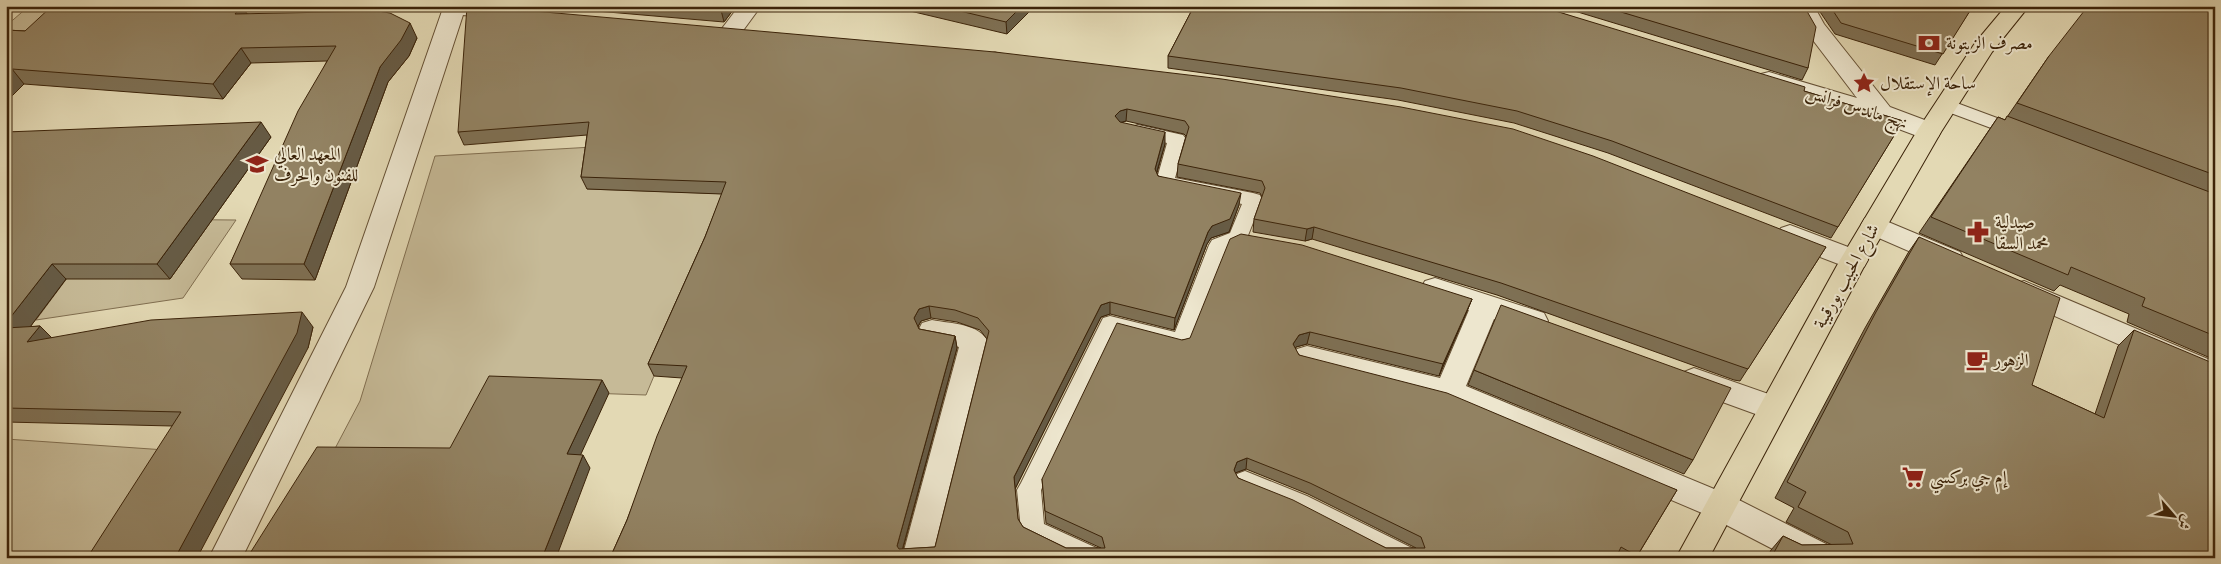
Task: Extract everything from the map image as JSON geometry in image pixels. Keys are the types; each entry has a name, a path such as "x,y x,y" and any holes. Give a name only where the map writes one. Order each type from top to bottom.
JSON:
{"main road":[{"name":"شارع الحبيب بورقيبة","path":"1692,558 1854,260 1929,131 1983,48 2018,6"}],"street":[{"path":"750,6 721,30 761,34"},
{"path":"1803,6 1814,26 1881,113"},
{"path":"225,558 360,287 452,7 523,14"},
{"name":"نهج ماندس فرانس","path":"1747,72 1881,113 1929,131"},
{"path":"1874,226 1974,269"},
{"path":"1772,228 1854,260"},
{"path":"2001,281 2215,375"},
{"path":"1412,282 1486,304 1560,331"},
{"path":"1449,392 1486,304"},
{"path":"919,558 975,344 966,337 932,331"},
{"path":"1307,356 1449,392 1720,506 1822,558"},
{"path":"1671,371 1772,408"}],"lane":[{"path":"1946,105 2038,140"},
{"path":"1092,558 1033,530 1028,490 1110,324 1182,342 1219,245 1247,239 1253,200 1165,182 1177,139 1126,129"},
{"path":"1246,481 1299,503 1407,558"}],"shaded area":[{"path":"29,6 81,6 6,45 6,26"},
{"path":"593,147 587,189 730,194 646,395 498,390 459,461 329,460 360,401 435,156"},
{"path":"111,219 236,220 183,298 36,320"},
{"path":"6,439 180,451 112,558 6,558"}],"building":[{"path":"52,6 241,6 235,14 378,11 390,13 410,23 401,40 380,67 304,264 230,264 298,111 336,46 241,48 213,84 12,69 6,74 6,30 25,31"},
{"path":"467,6 477,6 995,52 1222,79 1401,107 1513,129 1593,156 1826,247 1748,369 1501,283 1314,227 1307,229 1254,219 1265,188 1262,181 1178,164 1189,127 1185,121 1127,109 1120,111 1115,116 1120,122 1165,132 1155,169 1158,176 1241,193 1230,219 1212,226 1208,232 1175,318 1110,302 1101,305 1014,477 1018,519 1023,527 1066,548 1105,548 1102,537 1045,511 1042,479 1117,323 1182,340 1190,338 1230,239 1241,234 1302,245 1472,299 1443,364 1310,332 1299,335 1293,344 1299,355 1447,393 1677,490 1637,556 1621,547 1616,558 610,558 627,520 657,436 687,366 648,364 705,237 726,182 581,177 589,122 458,132","holes":["929,306 955,310 978,318 989,331 935,547 899,549 897,546 955,336 919,329 914,318 919,309","1247,458 1310,483 1421,537 1425,548 1386,548 1293,500 1238,478 1234,470 1237,462"]},
{"path":"939,6 1022,6 1006,22"},
{"path":"1194,6 1539,6 1805,87 1804,91 1903,121 1838,227 1612,141 1517,111 1401,88 1168,56"},
{"path":"1601,6 1804,6 1816,27 1808,68"},
{"path":"1830,6 1973,6 1943,54 1841,23"},
{"path":"2088,6 2215,6 2215,175 2017,103 2049,56"},
{"path":"2007,116 2215,194 2215,336 2142,306 2145,298 2071,267 2068,275 1931,217 1998,117 2005,120"},
{"path":"261,122 157,264 52,264 6,323 6,132"},
{"path":"1919,237 2060,298 2032,385 2104,418 2134,330 2215,364 2215,558 1771,558 1783,536 1802,545 1853,544 1848,532 1798,507 1806,492 1787,482 1876,312"},
{"path":"1501,305 1731,388 1693,460 1474,370"},
{"path":"302,312 297,333 175,558 87,558 181,412 6,408 6,328 40,326 27,342 151,320"},
{"path":"489,376 602,380 567,454 583,455 542,558 247,558 317,447 450,448"}],"place":[{"name":"مصرف الزيتونة","path":"1929,43"},
{"name":"ساحة الإستقلال","path":"1864,83"},
{"name":"المعهد العالي للفنون والحرف","path":"257,164"},
{"name":"صيدلية محمد السقا","path":"1978,232"},
{"name":"الزهور","path":"1977,360"},
{"name":"إم جي بركسي","path":"1913,477"}]}
